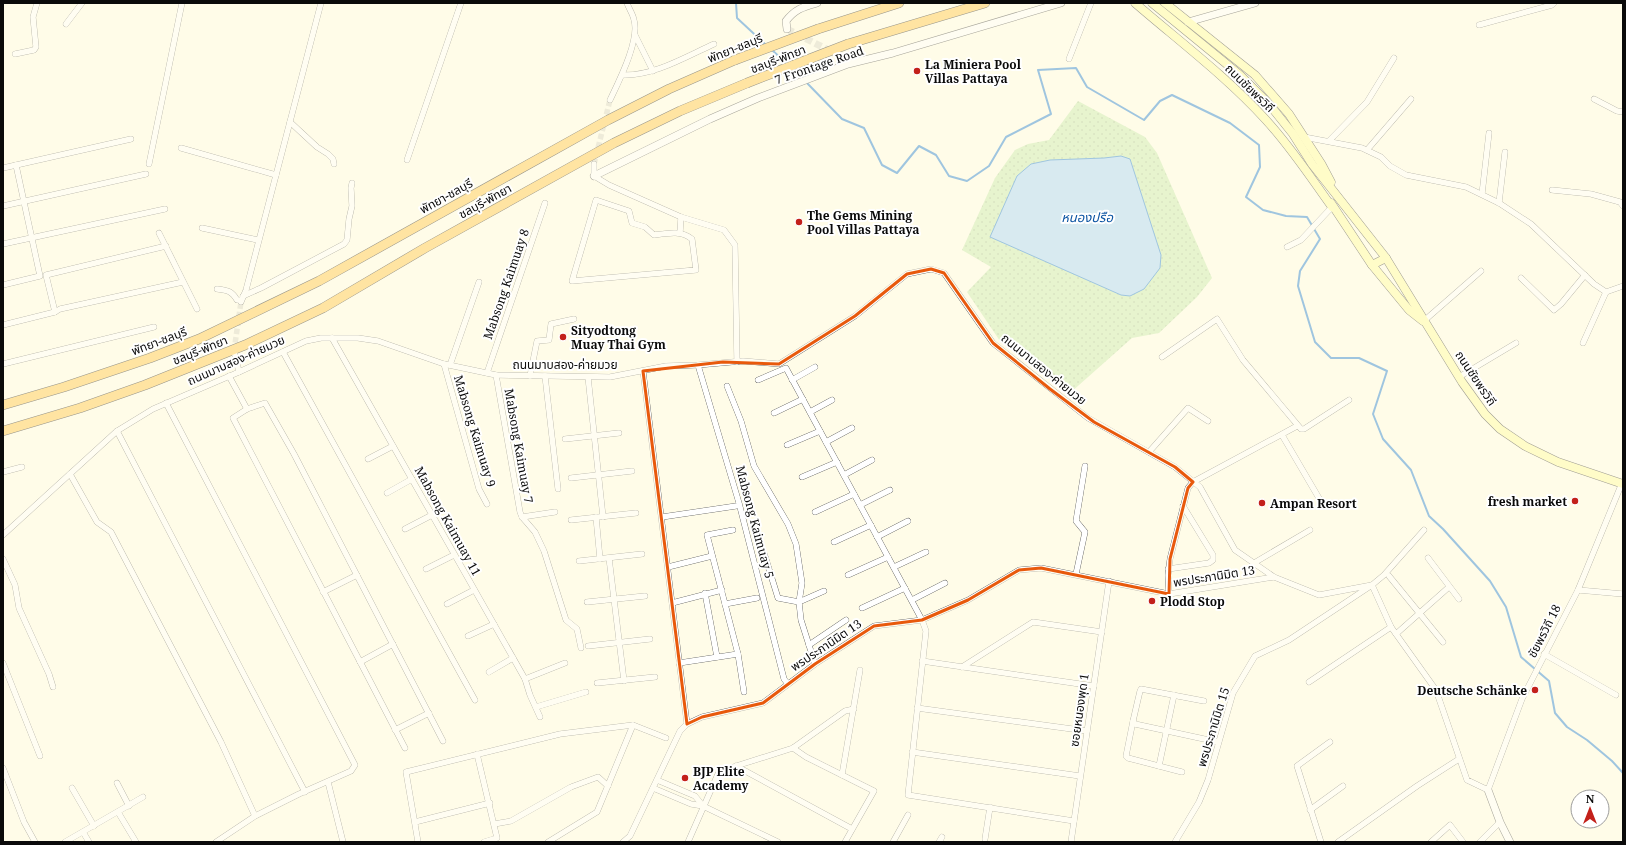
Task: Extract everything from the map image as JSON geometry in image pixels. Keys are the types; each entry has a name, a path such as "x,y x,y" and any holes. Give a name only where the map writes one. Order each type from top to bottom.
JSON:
{"highway":[{"name":"พัทยา-ชลบุรี","path":"3,405 85,380 150,358 199,339 318,281 608,120 669,89 735,60 818,28 899,3"},
{"name":"ชลบุรี-พัทยา","path":"3,431 80,408 145,385 245,345 323,308 425,248 614,143 680,111 848,44 985,3"}],"main road":[{"name":"ถนนชัยพรวิถี","path":"1135,3 1240,93 1267,120 1332,207 1372,265 1410,310 1426,322"},
{"name":"ถนนชัยพรวิถี","path":"1152,3 1240,75 1269,104 1293,134 1316,169 1386,258 1474,401 1485,414 1500,429 1525,446 1558,462 1622,484"},
{"name":"ถนนชัยพรวิถี","path":"1165,3 1255,75 1289,114 1322,165 1339,197"},
{"name":"ถนนชัยพรวิถี","path":"1316,169 1332,207"},
{"path":"1372,265 1386,258"}],"street":[{"path":"15,54 34,50 36,48 33,17 37,3"},
{"path":"66,24 82,3"},
{"path":"149,164 182,3"},
{"path":"242,300 321,3"},
{"path":"407,160 461,3"},
{"path":"610,100 622,75 635,36 635,21 627,3"},
{"path":"787,28 786,21 792,13 803,7 817,3"},
{"name":"7 Frontage Road","path":"594,176 710,119 836,69 847,62 893,53 1061,3"},
{"path":"1069,59 1091,3"},
{"path":"1188,22 1255,3"},
{"path":"1479,25 1552,5 1554,3"},
{"path":"635,36 653,70"},
{"path":"622,75 637,75 653,70 714,44"},
{"path":"1329,141 1367,102 1394,58"},
{"path":"1367,150 1411,99"},
{"path":"1594,99 1617,111 1623,112"},
{"path":"290,122 328,154 333,159 334,164"},
{"path":"1482,194 1489,133"},
{"path":"1304,137 1367,150 1381,157 1390,166 1406,175 1466,187 1482,194 1499,203 1531,224 1584,275 1606,292"},
{"path":"3,168 131,139"},
{"path":"181,148 276,175"},
{"path":"1499,203 1505,152"},
{"path":"594,164 594,176 608,185 681,217 724,230 734,245 737,362"},
{"path":"3,285 40,276 16,165"},
{"path":"3,206 146,174"},
{"path":"217,289 228,291 234,294 237,300 242,300 268,284 344,244 348,236 349,219 352,206 352,183"},
{"path":"1552,190 1590,194 1620,202 1623,206"},
{"path":"596,200 629,211 632,223 645,227 654,235 680,232 686,234 692,239 696,270 572,281 596,200"},
{"name":"Mabsong Kaimuay 8","path":"488,373 545,203"},
{"path":"1287,247 1304,237 1332,207"},
{"path":"3,244 164,209"},
{"path":"680,232 681,217"},
{"path":"202,228 258,240"},
{"path":"159,233 197,310"},
{"path":"55,312 46,275 166,246"},
{"name":"ถนนมาบสอง-ค่ายมวย","path":"3,535 118,431 153,409 306,341 332,338 358,338 378,341 447,365 496,375 610,377 666,366 698,366 737,362 779,364 855,316 907,274 931,269 944,273 993,343 1088,418 1175,467 1200,487 1235,550 1274,577 1320,595 1372,585"},
{"path":"1426,322 1481,271"},
{"path":"1521,278 1554,310 1561,304 1584,275"},
{"path":"3,325 55,312 60,309 183,282"},
{"path":"447,365 479,282"},
{"path":"1584,343 1606,292 1623,286"},
{"path":"1162,357 1216,318 1244,360 1297,426 1304,429 1349,400"},
{"path":"530,376 537,341 549,340 551,324 574,319"},
{"path":"3,364 154,327"},
{"name":"Mabsong Kaimuay 11","path":"332,338 525,679 540,717"},
{"path":"1459,377 1516,342"},
{"path":"234,351 239,372"},
{"path":"283,352 475,700"},
{"name":"Mabsong Kaimuay 9","path":"447,365 479,489 487,504"},
{"name":"Mabsong Kaimuay 5","path":"698,366 739,503 784,679 788,684"},
{"path":"792,380 816,367"},
{"path":"758,380 786,368 912,600 926,631 908,795 1074,821"},
{"path":"623,842 630,836 680,731 687,724 643,371"},
{"name":"Mabsong Kaimuay 7","path":"496,375 520,512 522,517 535,532 544,551 566,620 577,629 581,648"},
{"path":"229,376 247,409"},
{"path":"545,376 558,489"},
{"path":"588,377 604,517"},
{"path":"727,386 741,422 754,466 788,524 796,544 802,583 799,602 801,620 815,664"},
{"path":"774,413 803,399"},
{"path":"810,412 832,400"},
{"path":"166,403 355,765 350,771 255,816 216,842"},
{"path":"405,748 233,418 247,409 265,403 357,575 443,741"},
{"path":"1149,452 1188,408 1208,421"},
{"path":"1169,594 1168,569 1188,488 1193,482 1297,426"},
{"path":"826,442 852,428"},
{"path":"118,431 305,792"},
{"path":"787,445 820,431"},
{"path":"565,439 619,433"},
{"path":"1282,435 1323,505"},
{"path":"368,459 393,446"},
{"path":"844,475 872,460"},
{"path":"802,477 837,462"},
{"path":"1076,574 1085,532 1076,521 1085,466"},
{"path":"3,472 22,467"},
{"path":"571,478 632,471"},
{"path":"70,474 97,522 111,532 221,742 255,816"},
{"path":"387,493 412,480"},
{"name":"ชัยพรวิถี 18","path":"1488,790 1522,699 1578,590 1622,484"},
{"path":"860,505 890,490"},
{"path":"816,512 854,494"},
{"path":"662,517 736,506"},
{"path":"1168,569 1209,563 1213,560 1213,555 1183,506"},
{"path":"522,517 555,512"},
{"path":"571,520 636,513"},
{"path":"405,529 432,515"},
{"path":"596,517 600,559"},
{"path":"877,537 908,521"},
{"path":"834,542 871,525"},
{"path":"733,530 707,535 738,654 744,692"},
{"path":"1254,563 1310,530"},
{"name":"พรประภานิมิต 15","path":"1175,842 1199,802 1208,780 1232,693 1255,656 1289,640 1372,585 1384,575 1424,530"},
{"path":"894,567 926,552"},
{"path":"764,553 778,598 799,602 824,591"},
{"path":"579,561 642,554"},
{"path":"426,570 454,555"},
{"path":"668,567 712,556"},
{"path":"848,575 888,557"},
{"path":"609,558 618,642 624,681"},
{"path":"1428,558 1459,599"},
{"path":"3,559 15,585 19,608 49,674 53,687"},
{"name":"พรประภานิมิต 13","path":"687,724 702,717 763,703 815,664 874,626 922,620 968,600 1019,570 1041,568 1169,594 1274,577"},
{"path":"323,592 357,575"},
{"path":"1389,576 1443,642"},
{"name":"ซอยหนองพุด 1","path":"1071,842 1109,581"},
{"path":"912,600 945,582"},
{"path":"1372,585 1391,627 1436,690 1467,780 1488,790 1500,822 1510,842"},
{"path":"1396,634 1449,587"},
{"path":"862,608 905,588"},
{"path":"447,604 474,590"},
{"path":"672,603 705,593 722,590"},
{"path":"1578,590 1623,594"},
{"path":"705,593 717,657"},
{"path":"587,602 645,596"},
{"path":"725,604 757,598"},
{"path":"809,645 846,620"},
{"path":"962,667 1033,622 1102,632"},
{"path":"468,636 494,624"},
{"path":"1309,682 1391,627"},
{"path":"588,646 650,639"},
{"path":"360,662 393,644"},
{"path":"679,663 738,654"},
{"path":"1544,654 1616,695"},
{"path":"489,672 513,658"},
{"path":"922,661 1094,686"},
{"path":"3,663 40,756"},
{"path":"525,679 565,663"},
{"path":"842,775 860,670"},
{"path":"596,684 655,677"},
{"path":"1182,772 1128,759 1126,757 1140,690 1144,689 1204,701"},
{"path":"536,707 586,692"},
{"path":"1159,766 1174,695"},
{"path":"917,708 1087,731"},
{"path":"688,842 718,774 736,766 793,748 845,711 854,709"},
{"path":"395,730 429,713"},
{"path":"1133,721 1135,724 1218,742"},
{"path":"548,842 597,812 633,725"},
{"path":"418,842 416,822 406,772 560,734 633,725 666,738"},
{"path":"1320,842 1297,766 1330,742"},
{"path":"793,748 806,757 874,791 845,842"},
{"path":"912,752 1080,776"},
{"path":"477,754 490,803 497,838 484,842"},
{"path":"1338,842 1345,840 1416,786 1459,759"},
{"path":"736,766 852,830"},
{"path":"3,768 24,822 35,842"},
{"path":"494,824 510,821 571,786 598,777 608,786"},
{"path":"657,780 695,796 703,806"},
{"path":"328,782 344,842"},
{"path":"117,784 129,806"},
{"path":"1310,810 1344,786"},
{"path":"72,788 94,826"},
{"path":"653,788 691,804 703,806 778,842"},
{"path":"65,842 144,798"},
{"path":"416,822 490,803"},
{"path":"985,839 990,807"},
{"path":"118,812 136,842"},
{"path":"893,842 908,815"},
{"path":"1480,842 1500,822"},
{"path":"1431,842 1450,825 1463,842"},
{"path":"83,832 89,842"}],"highlighted area":[{"path":"931,269 944,273 993,343 1094,422 1175,467 1193,482 1188,488 1170,559 1169,594 1041,568 1019,570 968,600 922,620 874,626 815,664 763,703 702,717 687,724 643,371 723,362 779,364 855,316 907,274"}],"green space":[{"path":"1078,101 1145,137 1157,153 1212,278 1197,297 1159,333 1132,338 1070,393 1000,341 967,292 991,267 962,250 995,178 1015,150 1028,144 1049,140"}],"water":[{"name":"หนองปรือ","path":"1121,156 1130,159 1161,255 1160,268 1144,289 1130,296 1121,295 990,237 1017,176 1031,164 1050,160"}],"waterway":[{"path":"736,3 737,18 766,45"},
{"path":"771,49 787,64"},
{"path":"806,82 842,119 864,128 882,165 897,173 919,146 936,155 949,176 967,181 989,166 1006,137 1051,114 1038,70 1076,68 1087,87 1144,120 1160,101 1172,95 1230,123 1259,145 1260,167 1246,197 1263,210 1286,216 1307,217 1320,239 1300,271 1298,286 1315,342 1331,358 1359,358 1387,371 1373,414 1383,439 1411,470 1429,516 1443,529 1490,581 1506,607 1521,657 1549,681 1555,713 1567,727 1587,740 1612,761 1623,773"},
{"path":"792,69 803,79"}],"tunnel":[{"path":"787,29 846,59"},
{"path":"594,164 610,100"},
{"path":"234,351 241,302"}],"place":[{"name":"La Miniera Pool Villas Pattaya","path":"917,71"},
{"name":"The Gems Mining Pool Villas Pattaya","path":"799,222"},
{"name":"Sityodtong Muay Thai Gym","path":"563,337"},
{"name":"fresh market","path":"1575,501"},
{"name":"Ampan Resort","path":"1262,503"},
{"name":"Plodd Stop","path":"1152,601"},
{"name":"Deutsche Schänke","path":"1535,690"},
{"name":"BJP Elite Academy","path":"685,778"}]}
